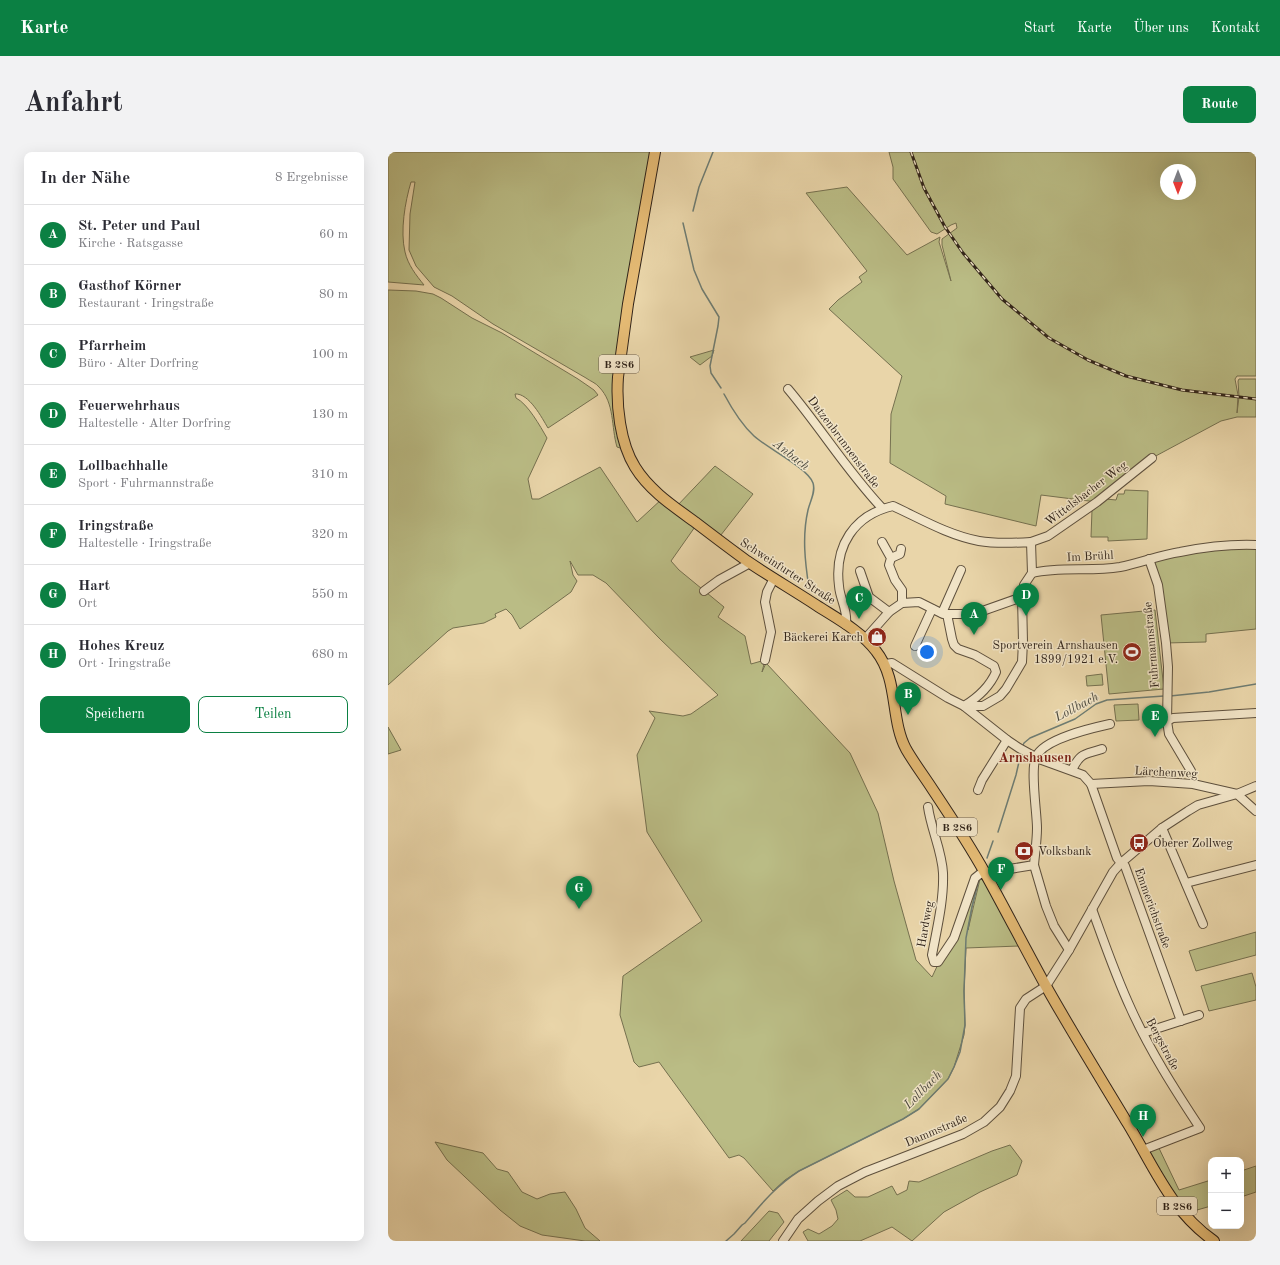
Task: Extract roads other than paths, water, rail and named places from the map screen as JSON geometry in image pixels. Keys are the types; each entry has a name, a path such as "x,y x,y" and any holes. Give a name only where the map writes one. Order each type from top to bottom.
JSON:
{"main road":[{"name":"Schweinfurter Straße","path":"655,152 644,206 619,363 617,389 626,448 634,466 644,479 663,498 717,540 865,639"},
{"name":"B 286","path":"865,639 876,650 885,664 893,693 904,746 957,826 985,873 1046,986 1151,1162 1167,1193 1183,1214 1199,1231 1214,1241"}],"street":[{"name":"Datzenbrunnenstraße","path":"788,389 807,411 862,487 882,508"},
{"name":"Wittelsbacher Weg","path":"1032,542 1048,536 1097,502 1152,458"},
{"path":"846,625 847,616 839,587 838,567 840,556 850,532 859,522 882,508 894,506 937,528 979,541 1010,543 1032,542 1032,573 1024,585 1022,597 1022,658 1017,671 1000,696 983,706 964,706"},
{"path":"882,542 891,558 889,565 895,580 902,590 902,603"},
{"name":"Im Brühl","path":"1032,573 1047,569 1101,569 1119,567 1179,552 1232,544 1256,545"},
{"path":"891,558 900,554 901,550"},
{"name":"Fuhrmannstraße","path":"1150,559 1158,586 1166,643 1168,667 1167,721 1169,734 1191,771"},
{"path":"704,591 719,580 750,563"},
{"path":"961,570 945,613 954,645 958,649 975,655 994,666 996,672 994,677 976,698 964,706"},
{"path":"860,571 869,597 889,612"},
{"path":"765,660 771,632 765,602 767,592 774,578"},
{"path":"865,639 889,612 902,603 919,602 932,609 945,613 974,614 1022,597"},
{"path":"915,646 932,609"},
{"path":"885,664 892,662 948,698 964,706 1022,750 1035,757 1084,775 1091,784"},
{"path":"1167,721 1173,718 1256,712"},
{"path":"1069,950 1054,926 1046,906 1034,865 1037,828 1034,773 1035,757 1043,748 1071,734 1110,724"},
{"path":"978,790 982,780 1007,740"},
{"path":"1072,770 1081,756 1102,749"},
{"name":"Lärchenweg","path":"1091,784 1157,781 1193,784 1237,794 1256,810"},
{"name":"Emmerichstraße","path":"1091,784 1117,858 1120,863 1125,866 1181,1021"},
{"path":"1046,986 1069,950 1113,872 1120,863 1162,828 1198,806 1237,794 1256,786"},
{"name":"Hardweg","path":"928,807 943,872 942,897 932,955 934,962 938,962 954,938 976,878 980,874 985,873"},
{"path":"1162,828 1203,924"},
{"path":"985,873 1034,865"},
{"path":"1186,883 1256,865"},
{"name":"Bergstraße","path":"1092,909 1131,1009 1171,1085 1200,1128 1143,1150"},
{"name":"Dammstraße","path":"783,1241 798,1219 838,1186 865,1172 963,1134 984,1122 1000,1107 1010,1091 1016,1076 1020,1008 1026,999 1046,986"},
{"path":"1143,1033 1199,1015"}],"waterway":[{"name":"Anbach","path":"693,211 699,187 713,152"},
{"name":"Anbach","path":"683,223 694,270 702,289 719,317 710,366 711,373 721,388"},
{"name":"Anbach","path":"724,394 737,416 749,431 760,441 804,471 813,483 813,493 808,510 805,530 805,559 809,588"},
{"name":"Lollbach","path":"1170,696 1209,692 1256,684"},
{"name":"Lollbach","path":"1022,747 1030,738 1075,719 1096,704 1107,700 1164,696"},
{"name":"Lollbach","path":"998,832 1016,775 1021,753"},
{"name":"Lollbach","path":"987,858 993,841"},
{"name":"Lollbach","path":"726,1241 783,1182 799,1171 903,1119 919,1109 948,1079 960,1052 965,1025 964,991 966,938 979,879"}],"railway":[{"path":"911,152 924,188 945,227 963,253 1002,299 1049,338 1088,360 1126,376 1182,390 1256,399"}],"place":[{"name":"Feuerwehrhaus","path":"1026,616"},
{"name":"Pfarrheim","path":"859,619"},
{"name":"St. Peter und Paul","path":"974,635"},
{"name":"Bäckerei Karch","path":"877,637"},
{"name":"Sportverein Arnshausen 1899/1921 e.V.","path":"1132,652"},
{"name":"Gasthof Körner","path":"908,715"},
{"name":"Lollbachhalle","path":"1155,737"},
{"name":"Oberer Zollweg","path":"1139,843"},
{"name":"Volksbank","path":"1024,851"},
{"name":"Iringstraße","path":"1001,890"},
{"name":"Hart","path":"579,909"},
{"name":"Hohes Kreuz","path":"1143,1137"}],"district":[{"name":"Arnshausen","path":"1035,757"}]}
